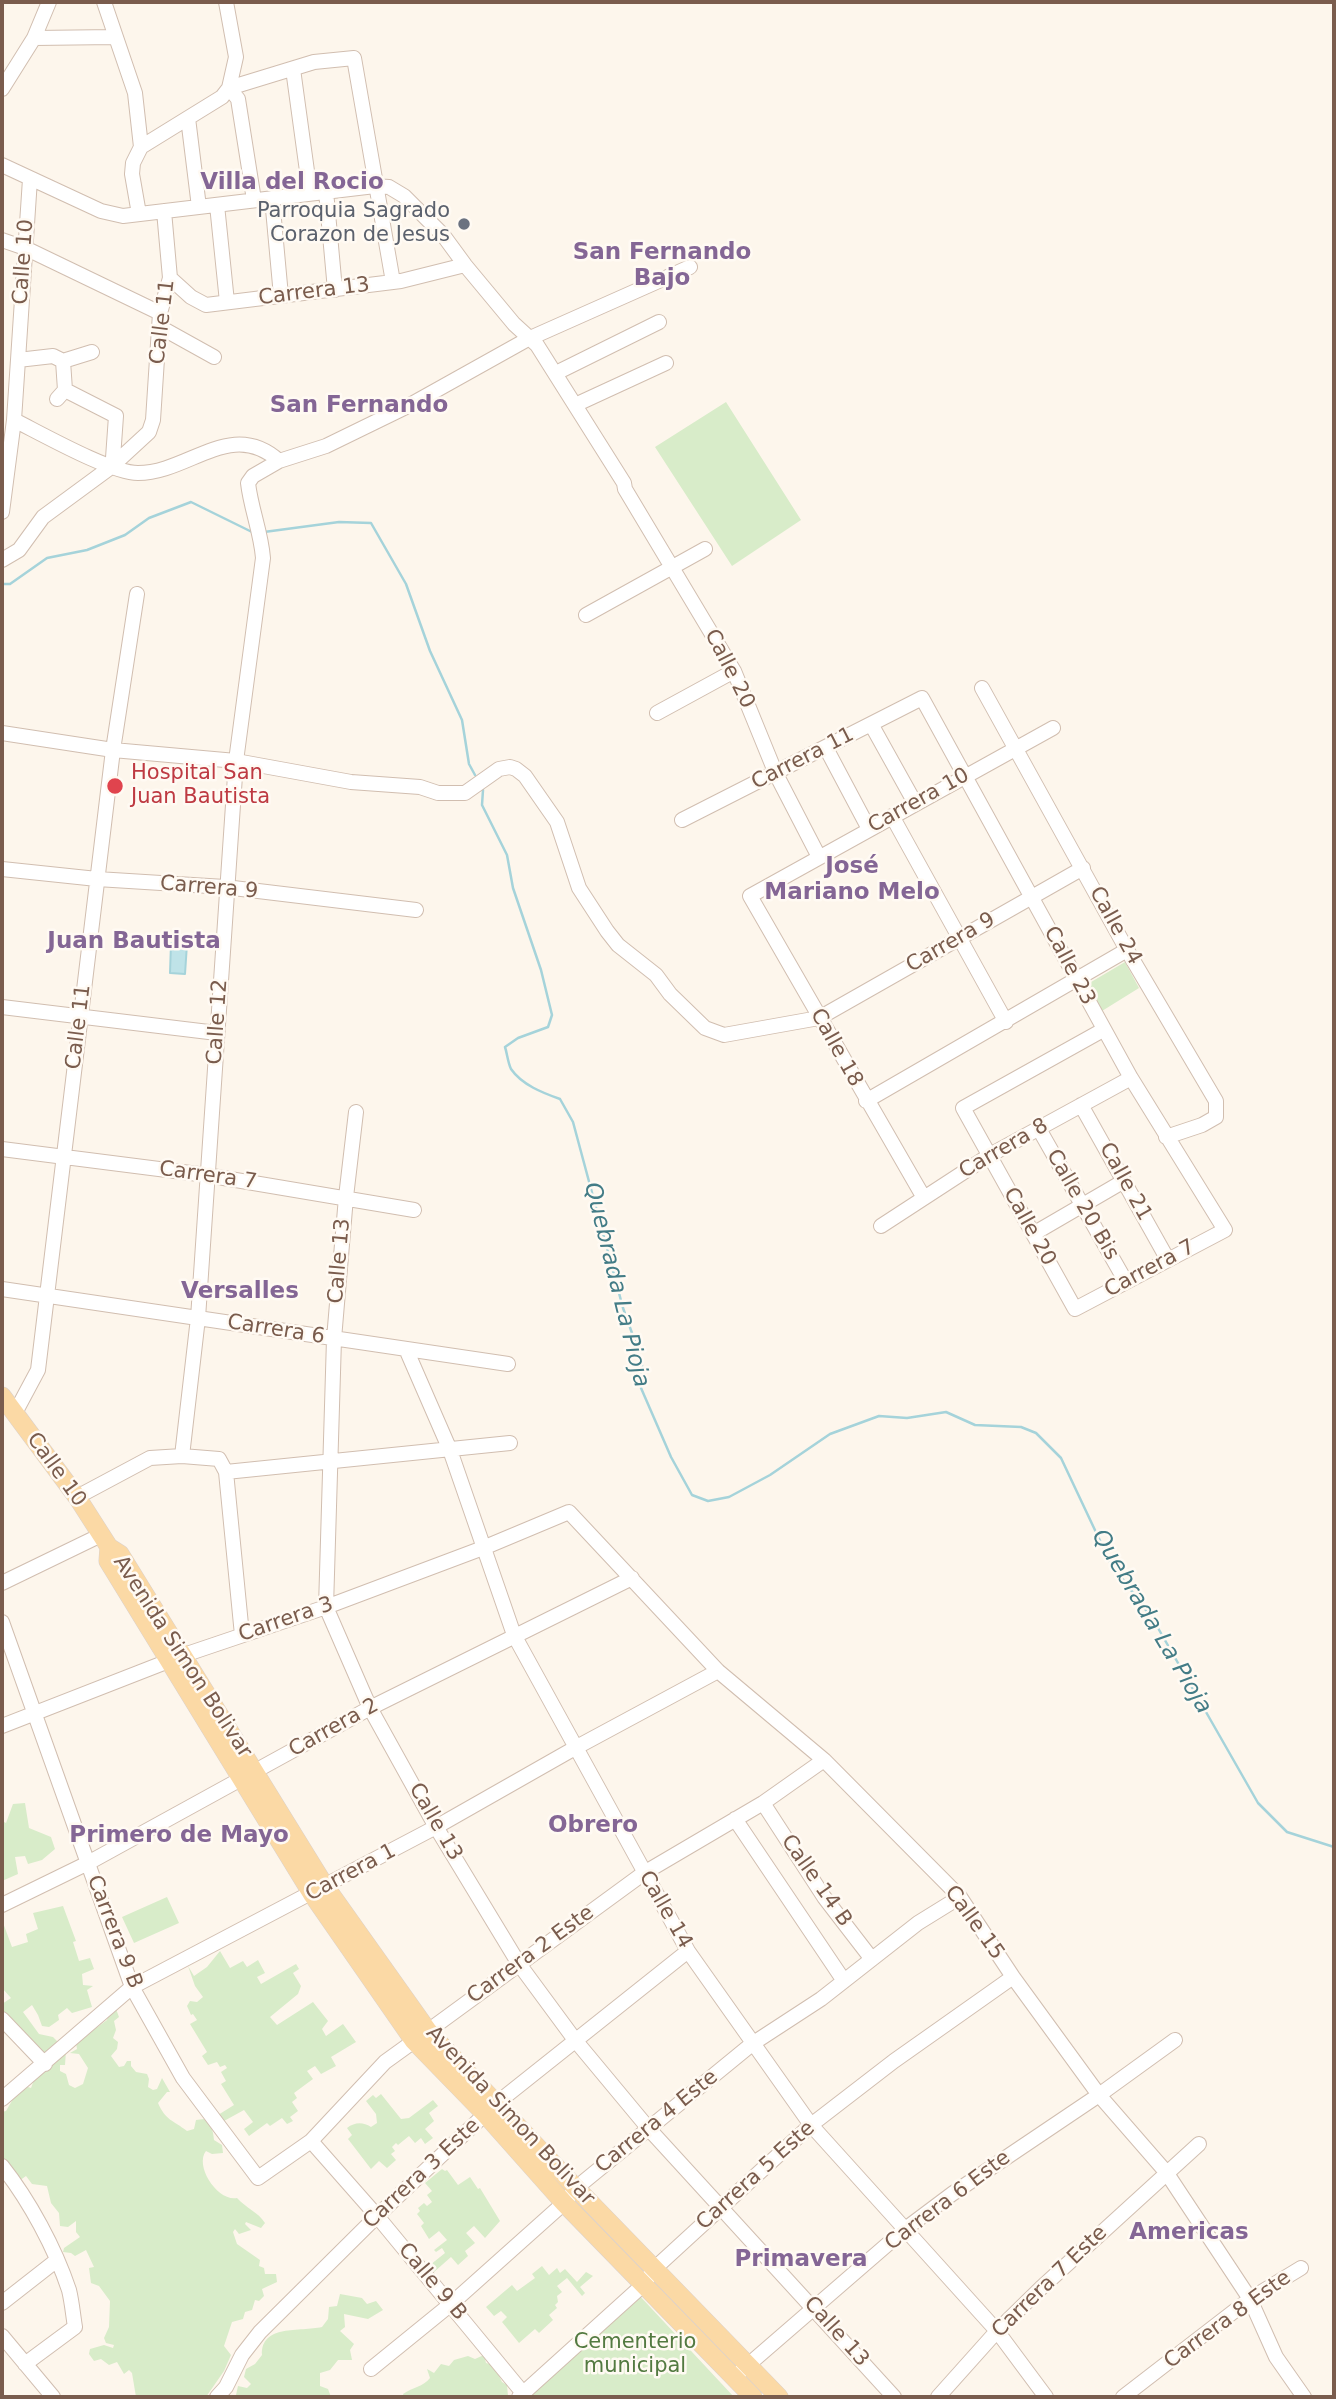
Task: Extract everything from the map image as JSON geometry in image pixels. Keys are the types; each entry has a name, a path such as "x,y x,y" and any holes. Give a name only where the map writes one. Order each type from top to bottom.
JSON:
{"main road":[{"name":"Calle 10","path":"2,1396 8,1417 77,1497 105,1541"},
{"name":"Avenida Simon Bolivar","path":"105,1541 108,1561 177,1658 319,1890 421,2036 491,2109 576,2188 654,2269 740,2371 754,2397"},
{"name":"Avenida Simon Bolivar","path":"491,2109 564,2203 643,2286 740,2371 779,2397"}],"street":[{"path":"3,84 34,38 49,2"},
{"path":"104,2 135,93 141,147"},
{"path":"139,214 133,163 141,147 222,97 229,88 236,57 226,2"},
{"path":"34,38 115,37"},
{"path":"229,88 314,62 354,58 393,282"},
{"path":"293,69 310,193"},
{"path":"229,88 238,99 254,200"},
{"path":"188,118 199,207"},
{"path":"2,165 101,211 123,216 326,191 389,187 404,196 443,235 528,339 537,345 624,483 625,489 618,488 610,477 531,352 528,339"},
{"name":"Calle 10","path":"2,512 3,488 14,421 30,178"},
{"path":"326,191 335,290"},
{"path":"272,198 281,296"},
{"path":"217,205 227,302"},
{"name":"Calle 11","path":"113,464 149,432 153,420 160,320 170,278 164,211"},
{"path":"2,240 24,248 160,320 214,357"},
{"name":"Carrera 13","path":"170,278 206,305 393,282 465,265"},
{"path":"14,421 135,473 161,471 221,446 244,443 267,450 279,461 326,446 408,406 528,339 690,267"},
{"path":"556,373 659,322"},
{"path":"18,360 53,356 63,361 92,352"},
{"path":"63,361 61,395 116,416 113,464"},
{"path":"575,405 666,363"},
{"name":"Calle 12","path":"182,1456 198,1318 225,887 236,761 263,558 262,541 251,506 248,483 260,471 279,461"},
{"path":"2,560 19,550 43,517 113,464"},
{"name":"Calle 20","path":"625,489 734,671 776,774 819,857"},
{"path":"586,615 705,549"},
{"name":"Calle 11","path":"8,1417 38,1370 113,750 137,594"},
{"path":"657,713 734,671"},
{"name":"Calle 24","path":"982,688 1128,950 1216,1101 1216,1117 1166,1138"},
{"name":"Carrera 11","path":"682,820 922,698"},
{"name":"Calle 23","path":"922,698 1130,1078 1225,1230"},
{"path":"871,724 915,803"},
{"name":"Carrera 10","path":"750,896 1053,728"},
{"path":"2,733 113,750 236,761"},
{"path":"825,748 869,829"},
{"name":"Carrera 9","path":"236,761 352,782 420,788 438,793 465,793 499,769 516,769 525,776 557,822 579,888 601,924 618,945 656,975 670,994 705,1028 724,1035 819,1018 1083,868"},
{"path":"892,816 1006,1022"},
{"name":"Carrera 9","path":"2,869 97,879 225,887 416,910"},
{"name":"Calle 18","path":"750,896 924,1198"},
{"path":"866,1101 1128,950"},
{"path":"2,1007 217,1033"},
{"name":"Calle 20","path":"1075,1309 963,1108 1103,1030"},
{"name":"Carrera 8","path":"881,1226 990,1156 1130,1078"},
{"name":"Calle 21","path":"1081,1105 1168,1260"},
{"name":"Calle 13","path":"356,1112 334,1339 326,1607 370,1708 436,1827 519,1964 575,2040 649,2129 894,2397"},
{"name":"Calle 20 Bis","path":"1039,1129 1126,1282"},
{"name":"Carrera 7","path":"2,1149 206,1175 414,1210"},
{"path":"1034,1234 1124,1181"},
{"name":"Carrera 7","path":"1075,1309 1225,1230"},
{"name":"Carrera 6","path":"2,1289 508,1364"},
{"name":"Calle 14","path":"406,1349 450,1450 514,1635 688,1951 811,2125 997,2331 1046,2397"},
{"path":"226,1472 510,1443"},
{"path":"77,1497 150,1458 182,1456 219,1459 226,1472 242,1635"},
{"name":"Carrera 3","path":"2,1726 177,1658 326,1607 483,1548 569,1512"},
{"name":"Calle 15","path":"569,1512 718,1671 824,1760 960,1898 1013,1977 1099,2095 1166,2172 1250,2299 1276,2357 1304,2397"},
{"path":"2,1583 105,1541"},
{"name":"Carrera 2","path":"2,1905 88,1863 370,1708 632,1578"},
{"name":"Carrera 9 B","path":"2,1622 132,1986 183,2078 258,2178"},
{"name":"Carrera 1","path":"2,2099 132,1986 319,1890 718,1671"},
{"name":"Carrera 2 Este","path":"258,2178 311,2141 385,2063 421,2036 644,1873 763,1803 824,1760"},
{"name":"Calle 14 B","path":"763,1803 824,1897 871,1958"},
{"path":"735,1819 844,1981"},
{"name":"Carrera 4 Este","path":"371,2369 451,2304 564,2203 576,2188 752,2044 844,1981 918,1923 960,1898"},
{"name":"Carrera 3 Este","path":"217,2397 226,2387 242,2355 260,2332 377,2216 491,2109 688,1951"},
{"name":"Carrera 5 Este","path":"521,2395 643,2286 654,2269 811,2125 1013,1977"},
{"path":"2,2019 45,2064"},
{"name":"Carrera 6 Este","path":"740,2371 904,2230 1175,2040"},
{"name":"Calle 9 B","path":"311,2141 451,2304 521,2395"},
{"name":"Carrera 7 Este","path":"938,2397 997,2331 1199,2144"},
{"path":"2,2166 16,2184 57,2260 70,2292 75,2327 25,2364"},
{"path":"2,2303 57,2260"},
{"name":"Carrera 8 Este","path":"1123,2397 1250,2299 1301,2268"},
{"path":"2,2336 53,2397"}],"green space":[{"path":"726,402 801,520 732,566 655,447"},
{"path":"1125,962 1139,988 1102,1011 1086,985"},
{"path":"25,1803 29,1828 51,1837 55,1849 42,1860 28,1864 25,1856 15,1857 18,1874 2,1881 2,1821 6,1823 13,1804"},
{"path":"167,1897 179,1923 134,1943 122,1917"},
{"path":"63,1906 76,1941 73,1942 79,1961 90,1958 94,1969 82,1974 83,1985 93,1986 87,1990 92,2007 72,2013 67,2008 58,2015 59,2020 49,2027 42,2026 32,2005 23,2012 39,2034 53,2037 60,2044 46,2059 2,2015 2,2004 11,1998 2,1988 2,1920 12,1947 28,1942 26,1934 38,1929 33,1913"},
{"path":"220,1951 230,1968 243,1961 247,1967 258,1960 265,1973 257,1977 261,1984 296,1964 299,1969 293,1973 301,1986 298,1994 270,2017 277,2025 313,2002 328,2021 322,2029 326,2036 343,2024 356,2042 331,2057 336,2066 321,2074 315,2066 307,2071 313,2079 294,2093 297,2098 292,2102 298,2111 290,2117 293,2121 287,2124 282,2118 270,2126 267,2123 249,2136 244,2129 253,2122 244,2110 224,2121 218,2115 234,2105 221,2084 226,2081 221,2072 227,2068 225,2065 220,2067 217,2062 208,2065 202,2056 207,2052 190,2024 197,2020 187,2006 190,2001 197,2002 203,1997 195,1986 188,1966 194,1976 207,1967"},
{"path":"116,2009 119,2017 114,2021 116,2030 113,2038 118,2042 117,2049 111,2056 119,2067 131,2061 136,2072 147,2074 148,2087 153,2090 157,2089 162,2078 170,2092 158,2103 167,2117 187,2131 194,2129 196,2120 204,2119 207,2122 212,2128 214,2140 222,2145 223,2153 212,2154 206,2151 203,2157 203,2165 210,2182 222,2194 237,2198 265,2223 261,2228 246,2222 251,2230 239,2234 235,2229 233,2232 237,2244 260,2260 259,2266 264,2268 265,2274 276,2274 277,2282 262,2289 264,2296 259,2301 255,2300 252,2310 245,2312 243,2319 232,2322 224,2346 231,2355 224,2371 206,2397 136,2397 132,2373 129,2370 124,2374 117,2362 109,2365 101,2359 94,2361 89,2354 90,2349 104,2345 113,2348 114,2345 106,2343 104,2338 109,2327 110,2301 99,2286 91,2283 89,2268 94,2267 86,2250 75,2256 63,2252 64,2248 80,2237 76,2232 76,2221 68,2227 60,2226 59,2213 51,2203 47,2186 32,2184 26,2176 19,2181 2,2161 2,2112 6,2111 16,2094 25,2086 31,2088 34,2080 66,2051 65,2065 60,2065 60,2071 66,2074 69,2085 75,2088 83,2084 88,2068 79,2054 70,2053 77,2049 76,2043 107,2020 109,2012"},
{"path":"381,2094 401,2119 409,2118 433,2100 438,2106 429,2113 434,2121 425,2129 433,2138 425,2144 421,2138 415,2143 409,2136 392,2147 395,2151 391,2154 396,2160 387,2168 379,2161 371,2169 348,2139 352,2135 347,2128 359,2123 371,2127 377,2123 376,2114 366,2101 373,2095 376,2098"},
{"path":"442,2169 447,2170 458,2185 470,2177 500,2221 485,2238 474,2226 466,2233 475,2243 465,2251 468,2256 458,2265 451,2257 434,2272 430,2265 445,2253 442,2248 436,2252 434,2250 447,2240 439,2231 429,2239 421,2226 424,2223 417,2214 420,2211 418,2208 424,2203 427,2206 432,2202 427,2195 432,2191 425,2183"},
{"path":"542,2266 549,2275 557,2268 560,2273 565,2269 577,2282 586,2272 593,2276 580,2287 585,2293 582,2296 567,2278 557,2286 562,2292 557,2296 557,2308 549,2315 553,2320 539,2333 535,2329 519,2343 502,2322 507,2317 501,2311 494,2316 486,2307 512,2285 517,2291 535,2278 532,2274"},
{"path":"340,2294 362,2298 367,2304 376,2301 383,2310 368,2319 344,2314 345,2327 340,2331 354,2344 350,2350 352,2360 338,2360 330,2370 320,2373 320,2386 328,2389 331,2397 230,2397 236,2395 238,2386 247,2388 251,2384 244,2377 246,2369 255,2364 262,2355 263,2345 268,2338 283,2331 322,2327 328,2319 329,2307 337,2306"},
{"name":"Cementerio municipal","path":"638,2294 734,2397 530,2397"},
{"path":"484,2355 486,2363 494,2365 502,2382 507,2385 508,2396 404,2397 403,2394 430,2378 427,2369 434,2373 441,2364 449,2366 454,2360 468,2356 475,2359"}],"water":[{"path":"171,943 187,944 185,974 170,973"}],"waterway":[{"name":"Quebrada La Pioja","path":"2,584 10,584 47,558 87,550 125,535 149,518 191,502 254,533"},
{"name":"Quebrada La Pioja","path":"264,532 339,522 371,523 406,584 430,651 462,720 469,764 475,775"},
{"name":"Quebrada La Pioja","path":"483,790 482,805 507,855 513,888 541,970 552,1015 548,1027 518,1038 505,1047 509,1064 516,1075 527,1084 560,1099 573,1122 623,1308 642,1365 641,1388 671,1457 692,1495 708,1501 729,1497 770,1475 830,1434 879,1416 907,1418 946,1412 975,1425 1021,1427 1036,1433 1061,1458 1110,1562 1154,1621 1258,1803 1287,1832 1334,1847"}],"place":[{"name":"Parroquia Sagrado Corazon de Jesus","path":"464,224"},
{"name":"Hospital San Juan Bautista","path":"115,786"}],"district":[{"name":"Villa del Rocio","path":"292,183"},
{"name":"San Fernando Bajo","path":"662,266"},
{"name":"San Fernando","path":"359,406"},
{"name":"José Mariano Melo","path":"852,880"},
{"name":"Juan Bautista","path":"134,942"},
{"name":"Versalles","path":"240,1292"},
{"name":"Obrero","path":"593,1826"},
{"name":"Primero de Mayo","path":"179,1836"},
{"name":"Americas","path":"1189,2233"},
{"name":"Primavera","path":"801,2260"}]}
